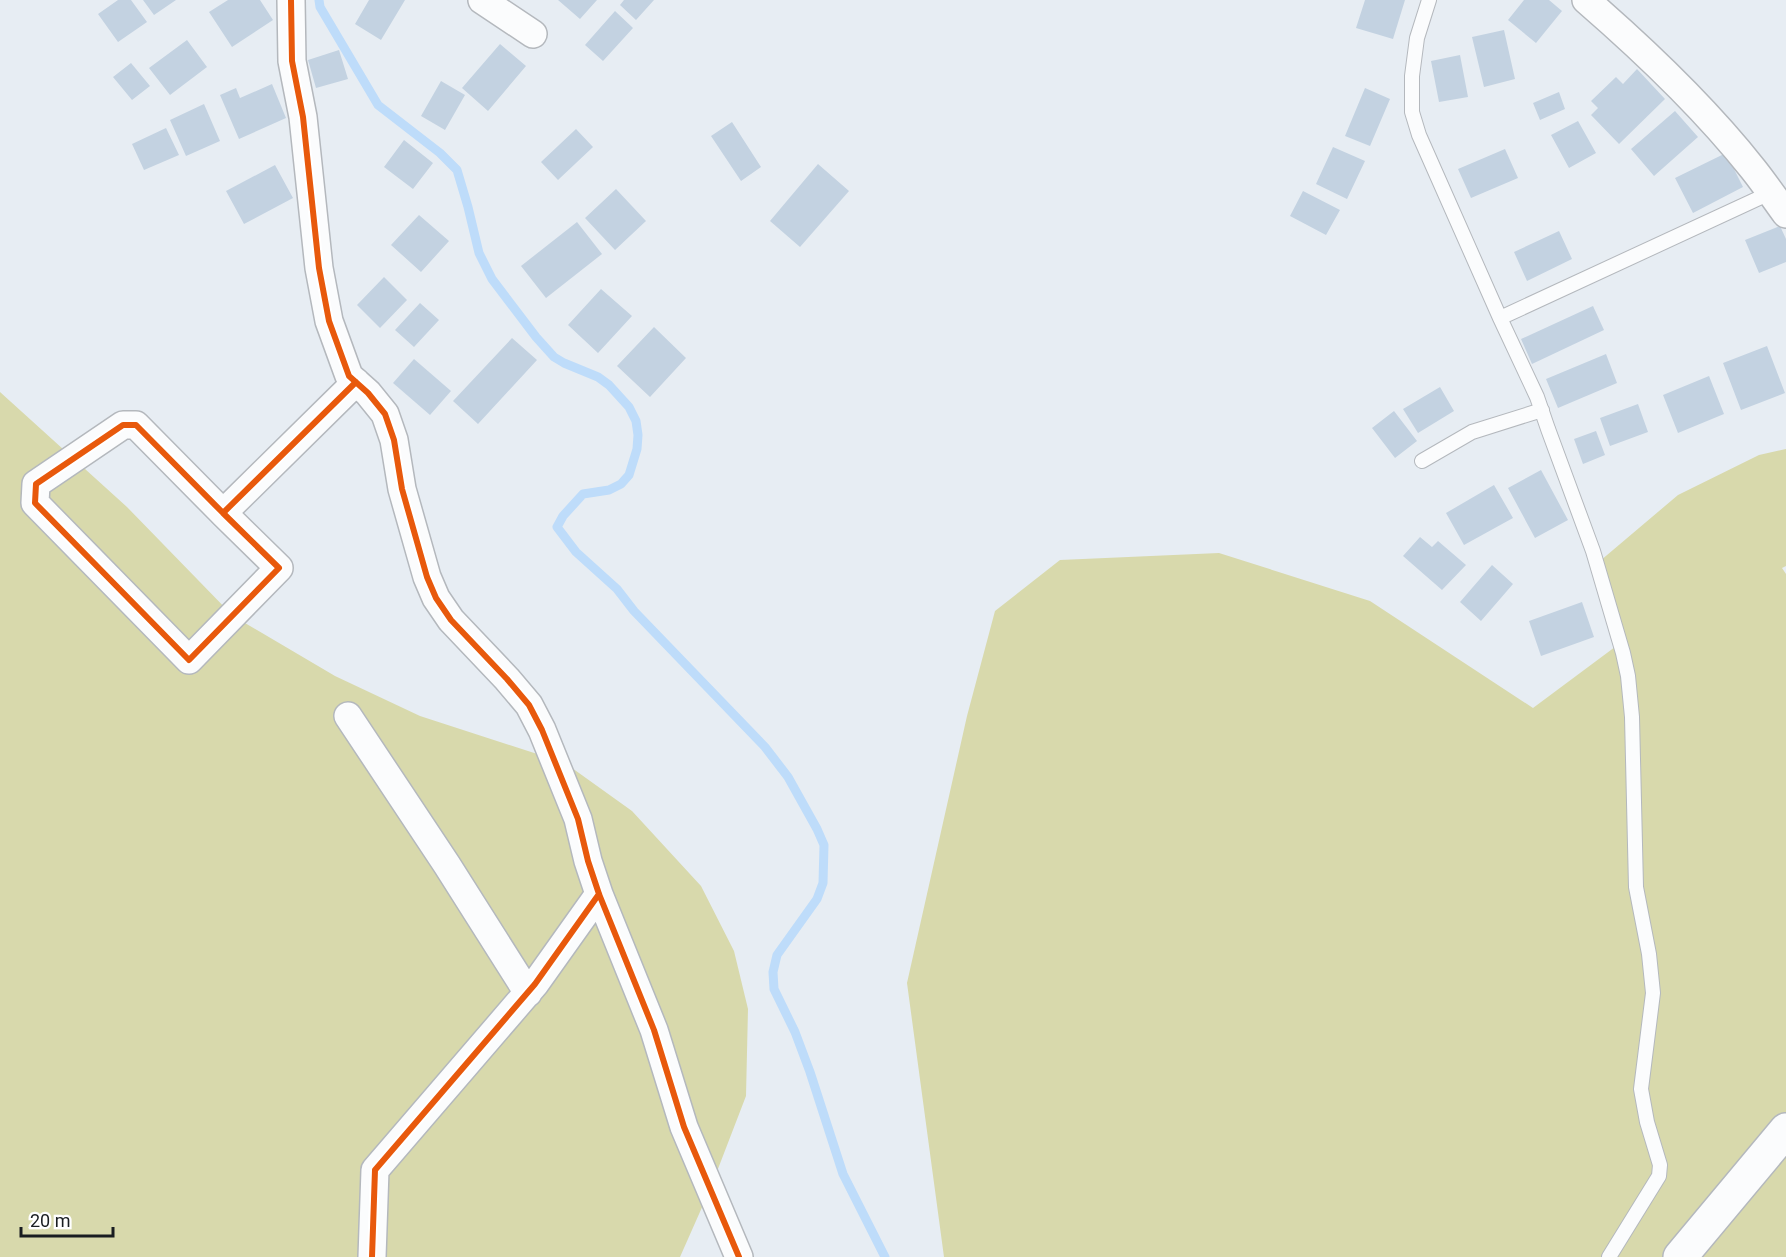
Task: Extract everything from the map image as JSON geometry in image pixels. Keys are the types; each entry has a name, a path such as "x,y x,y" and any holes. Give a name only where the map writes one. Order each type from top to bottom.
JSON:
{"street":[{"path":"291,0 292,62 303,117 319,268 329,321 350,376 385,414 394,440 402,489 427,577 436,598 451,620 507,679 528,705 542,730 578,819 599,894 654,1030 684,1126 739,1257"},
{"path":"482,0 533,34"},
{"path":"1586,0 1634,42 1684,91 1753,170 1778,203"},
{"path":"223,513 356,382"},
{"path":"123,425 136,425 223,513 279,568 189,660 35,503 36,484 123,425"},
{"path":"348,716 447,865 528,993"},
{"path":"372,1257 375,1170 528,993 599,894"},
{"path":"1680,1257 1786,1130"}],"lane":[{"path":"1429,0 1417,38 1412,76 1412,112 1425,150 1542,410 1593,551 1617,630 1628,676 1632,717 1636,887 1649,954 1653,993 1641,1089 1659,1165 1659,1176 1609,1257"},
{"path":"1500,318 1778,203"},
{"path":"1422,461 1472,432 1542,410"}],"green space":[{"path":"0,392 127,507 233,616 335,676 420,716 565,763 632,811 701,886 734,951 748,1009 746,1096 711,1187 680,1257 0,1257"},
{"path":"1786,449 1786,566 1782,568 1786,574 1786,1257 944,1257 907,983 967,716 995,611 1060,560 1219,553 1370,601 1533,708 1619,644 1600,561 1678,495 1759,455"}],"building":[{"path":"118,0 131,0 147,22 118,42 98,14"},
{"path":"143,0 176,0 154,15"},
{"path":"228,0 260,0 273,20 232,47 209,12"},
{"path":"369,0 405,0 381,40 355,24"},
{"path":"558,0 597,0 580,19"},
{"path":"624,0 654,0 636,20 620,5"},
{"path":"1365,0 1405,0 1393,39 1356,28"},
{"path":"1524,0 1549,0 1562,11 1536,43 1508,20"},
{"path":"615,11 633,28 603,61 585,45"},
{"path":"1504,30 1515,79 1484,87 1472,37"},
{"path":"187,40 207,67 170,95 149,68"},
{"path":"500,44 526,66 488,111 462,88"},
{"path":"339,50 348,79 316,88 308,60"},
{"path":"1460,55 1468,97 1439,102 1431,61"},
{"path":"131,63 150,86 132,100 113,77"},
{"path":"1637,69 1665,99 1619,144 1591,115 1598,108 1591,101 1616,77 1623,84"},
{"path":"441,81 465,95 445,130 421,116"},
{"path":"272,84 286,118 239,139 220,95 236,88 240,98"},
{"path":"1365,88 1390,99 1370,146 1345,136"},
{"path":"1559,92 1565,109 1540,120 1533,103"},
{"path":"204,104 220,141 186,156 170,120"},
{"path":"1675,111 1698,137 1654,176 1631,149"},
{"path":"1578,121 1596,153 1569,168 1551,135"},
{"path":"732,122 761,167 741,181 711,136"},
{"path":"166,128 179,155 144,170 132,144"},
{"path":"576,129 593,147 558,180 541,162"},
{"path":"404,140 433,163 413,189 384,167"},
{"path":"1333,147 1365,161 1347,199 1316,184"},
{"path":"1505,149 1518,178 1471,198 1458,169"},
{"path":"1726,153 1743,187 1693,213 1675,178"},
{"path":"818,164 849,191 800,247 770,221"},
{"path":"275,165 293,198 244,224 226,191"},
{"path":"616,189 646,221 615,250 585,218"},
{"path":"1303,191 1340,210 1326,235 1290,216"},
{"path":"419,215 449,241 421,272 391,245"},
{"path":"577,222 602,254 546,298 521,266"},
{"path":"1780,226 1786,239 1786,262 1759,273 1745,240"},
{"path":"1559,231 1572,259 1527,281 1514,252"},
{"path":"384,277 407,300 380,328 357,305"},
{"path":"601,289 632,316 598,353 568,325"},
{"path":"420,303 439,320 414,347 395,330"},
{"path":"1593,306 1604,330 1532,364 1521,339"},
{"path":"654,327 686,358 650,397 617,366"},
{"path":"512,338 537,360 478,424 453,401"},
{"path":"1767,346 1785,393 1741,410 1723,363"},
{"path":"1606,354 1617,383 1558,408 1546,379"},
{"path":"414,359 451,391 430,415 393,383"},
{"path":"1709,376 1724,414 1678,433 1663,395"},
{"path":"1440,387 1454,411 1418,433 1403,409"},
{"path":"1638,404 1648,432 1610,446 1600,418"},
{"path":"1394,411 1417,441 1395,458 1372,428"},
{"path":"1596,431 1605,455 1583,464 1574,439"},
{"path":"1541,470 1568,520 1535,538 1508,488"},
{"path":"1494,485 1513,518 1464,545 1446,513"},
{"path":"1420,537 1432,547 1438,541 1466,565 1442,590 1403,556"},
{"path":"1492,565 1513,584 1481,621 1460,602"},
{"path":"1582,602 1594,637 1541,656 1529,621"}],"waterway":[{"path":"319,0 320,7 378,105 440,153 457,170 479,253 492,279 554,357 598,377 609,385 629,407 636,421 637,449 629,475 621,484 609,490 583,494 563,516 557,527 576,552 617,589 634,611 765,747 788,777 817,829 824,845 823,883 817,899 777,955 773,972 774,989 795,1032 810,1072 843,1174 885,1257"}],"cycle path":[{"path":"291,0 292,61 303,117 319,268 329,321 349,376 368,393 385,414 394,440 402,489 427,577 436,598 451,620 529,705 542,730 578,819 599,894 654,1030 684,1127 739,1257"},
{"path":"223,513 279,568 189,660 35,503 36,484 123,425 136,425 223,513 356,382"},
{"path":"372,1257 375,1170 535,984 599,894"}]}
